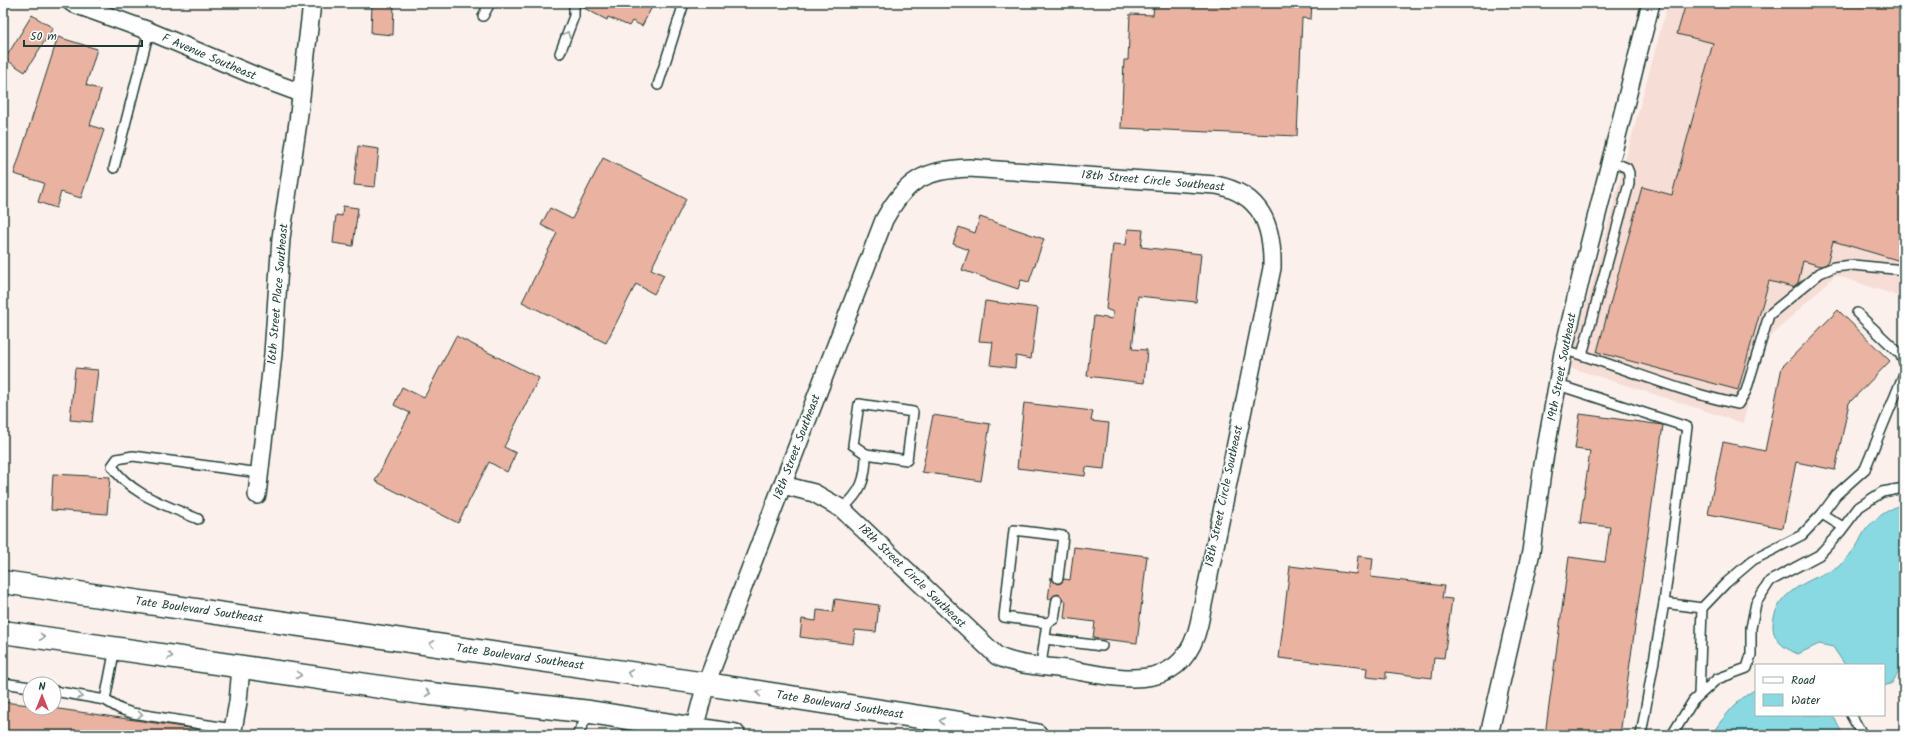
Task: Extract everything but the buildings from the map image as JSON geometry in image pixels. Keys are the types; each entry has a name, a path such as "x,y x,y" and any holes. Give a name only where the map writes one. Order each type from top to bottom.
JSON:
{"main road":[{"name":"Tate Boulevard Southeast","path":"3,582 706,684 1036,735"},
{"path":"3,632 422,693 590,712 734,735"}],"street":[{"name":"F Avenue Southeast","path":"72,3 149,31 263,79 301,93"},
{"name":"16th Street Place Southeast","path":"257,495 273,354 281,238 298,122 312,3"},
{"name":"19th Street Southeast","path":"1489,735 1531,552 1564,350 1581,277 1651,3"},
{"name":"18th Street Circle Southeast","path":"783,485 814,493 842,509 899,562 989,650 1006,660 1128,679 1148,678 1174,666 1188,652 1193,643 1198,629 1272,268 1273,246 1270,231 1264,217 1257,206 1244,194 1228,187 1216,184 969,168 947,169 931,172 922,177"},
{"name":"18th Street Southeast","path":"694,729 706,684 884,220 900,195 922,177"},
{"path":"233,732 241,667"}],"lane":[{"path":"483,16 490,3"},
{"path":"560,52 574,16 574,3"},
{"path":"658,85 684,3"},
{"path":"114,168 149,31"},
{"path":"1582,355 1629,184 1629,173 1627,168 1611,161"},
{"path":"1564,350 1658,382 1721,401 1738,404 1746,391 1769,315 1820,273 1834,267 1853,265 1904,270"},
{"path":"1857,313 1900,354 1904,362"},
{"path":"1699,695 1702,608 1726,583 1753,560 1802,535 1822,514 1836,495 1865,469 1904,374 1904,369"},
{"path":"1558,385 1687,427 1664,603 1641,735"},
{"path":"859,404 913,412 907,460 866,454 853,445 859,404"},
{"path":"842,509 859,492 864,478 866,454"},
{"path":"198,519 137,491 118,475 112,466 116,459 133,456 260,473"},
{"path":"1672,735 1693,701 1717,679 1751,668 1751,628 1756,603 1770,581 1819,555 1859,507 1882,492 1904,488"},
{"path":"1822,514 1843,527"},
{"path":"1056,600 1054,619 1047,623 1004,617 1014,530 1063,536 1058,578"},
{"path":"1664,603 1702,608"},
{"path":"1041,665 1047,623"},
{"path":"1045,639 1102,646"},
{"path":"105,700 116,648"},
{"path":"3,683 22,686"},
{"path":"62,692 105,700 120,709 132,713 233,732"},
{"path":"577,735 590,712"},
{"path":"1851,716 1862,735 1866,735"}],"shaded area":[{"path":"1668,3 1904,3 1904,298 1835,275 1762,345 1743,423 1569,367"}],"water":[{"path":"1904,503 1904,624 1901,668 1892,683 1885,686 1885,664 1844,664 1833,647 1819,644 1798,654 1780,643 1773,630 1773,624 1778,606 1783,599 1804,583 1838,567 1856,547 1867,528 1884,513"},
{"path":"1755,690 1755,716 1831,716 1835,719 1843,735 1711,735 1737,703"}]}
